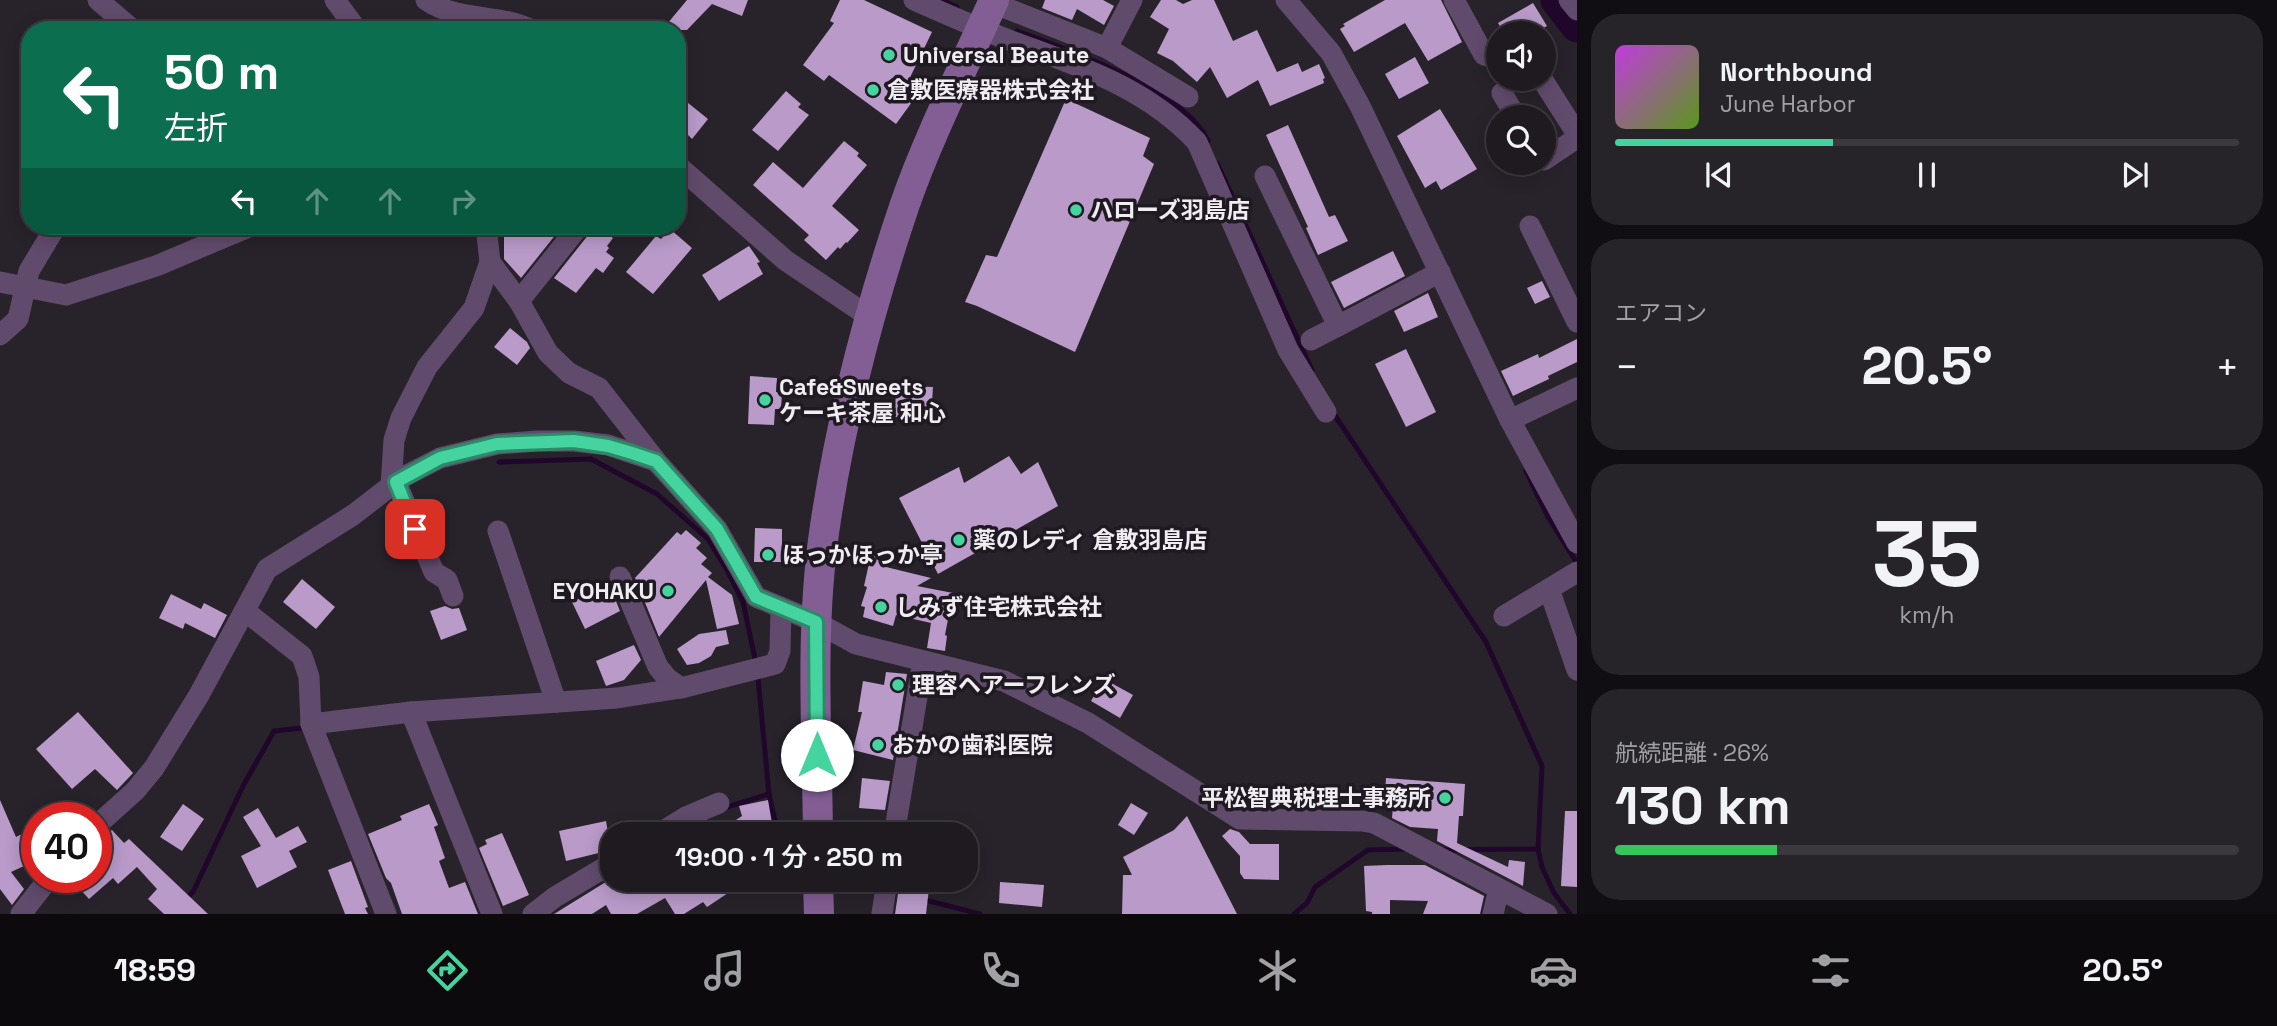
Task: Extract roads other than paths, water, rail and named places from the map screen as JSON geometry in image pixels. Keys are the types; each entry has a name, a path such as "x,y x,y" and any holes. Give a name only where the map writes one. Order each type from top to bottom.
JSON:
{"street":[{"path":"98,0 122,21"},
{"path":"335,0 350,21"},
{"path":"426,0 450,13 509,21"},
{"path":"915,0 981,30 1103,76 1177,120 1197,142 1288,350 1326,412"},
{"path":"1107,48 1132,0"},
{"path":"1286,0 1331,53 1360,106 1435,275 1577,543"},
{"path":"1454,0 1486,56"},
{"path":"1569,0 1577,10"},
{"path":"818,822 816,622 824,535 841,437 870,318 906,203 993,1 1107,48 1188,97"},
{"path":"1549,91 1577,136 1556,151"},
{"path":"1502,93 1509,105"},
{"path":"686,173 785,260 870,318"},
{"path":"1265,176 1338,326"},
{"path":"1530,226 1577,322"},
{"path":"0,335 18,319 29,271 51,235"},
{"path":"0,282 66,295 156,266 230,235"},
{"path":"453,596 447,580 434,572 393,484 394,440 401,418 427,367 474,308 490,262 487,235"},
{"path":"519,301 572,235"},
{"path":"490,262 519,301 548,353 569,373 599,388 656,461 717,529 756,597 816,622 856,644 1004,681 1088,723 1240,819 1374,823 1548,914"},
{"path":"1311,340 1435,275"},
{"path":"1510,420 1577,388"},
{"path":"598,444 610,403"},
{"path":"112,812 135,791 153,768 199,695 267,569 353,515 393,484 440,458 497,444 574,441 598,444 656,461"},
{"path":"498,531 556,702"},
{"path":"1504,615 1576,573"},
{"path":"620,577 658,667 681,688"},
{"path":"1549,589 1577,670"},
{"path":"311,724 411,712 617,698 681,688 775,664 780,650 781,609"},
{"path":"245,611 302,656 309,677 311,724 386,914"},
{"path":"896,822 923,661"},
{"path":"411,712 492,914"},
{"path":"678,822 719,803"},
{"path":"533,914 555,897 600,870"},
{"path":"1493,914 1499,889"},
{"path":"818,892 819,914"},
{"path":"21,914 37,893"}],"waterway":[{"path":"941,0 957,7"},
{"path":"1557,0 1577,26"},
{"path":"1017,31 1094,61 1151,89 1176,105 1195,122 1208,141"},
{"path":"1217,163 1312,370"},
{"path":"1332,411 1486,642 1542,766 1538,849 1542,867 1554,893 1570,914"},
{"path":"499,462 591,459 657,494 708,539 727,570 743,602 755,659"},
{"path":"1526,471 1548,517 1577,563"},
{"path":"724,808 769,794 758,678"},
{"path":"185,900 193,892 243,786 274,731 302,728"},
{"path":"769,794 775,822"},
{"path":"1294,914 1307,903 1315,887 1368,850 1407,849"},
{"path":"1441,850 1538,849"},
{"path":"921,899 980,914"}],"place":[{"name":"Universal Beaute","path":"889,55"},
{"name":"倉敷医療器株式会社","path":"873,90"},
{"name":"ハローズ羽島店","path":"1076,210"},
{"name":"Cafe&Sweets ケーキ茶屋 和心","path":"765,400"},
{"name":"薬のレディ 倉敷羽島店","path":"959,540"},
{"name":"ほっかほっか亭","path":"768,555"},
{"name":"EYOHAKU","path":"668,591"},
{"name":"しみず住宅株式会社","path":"881,607"},
{"name":"理容ヘアーフレンズ","path":"898,685"},
{"name":"おかの歯科医院","path":"878,745"},
{"name":"平松智典税理士事務所","path":"1445,798"}]}
